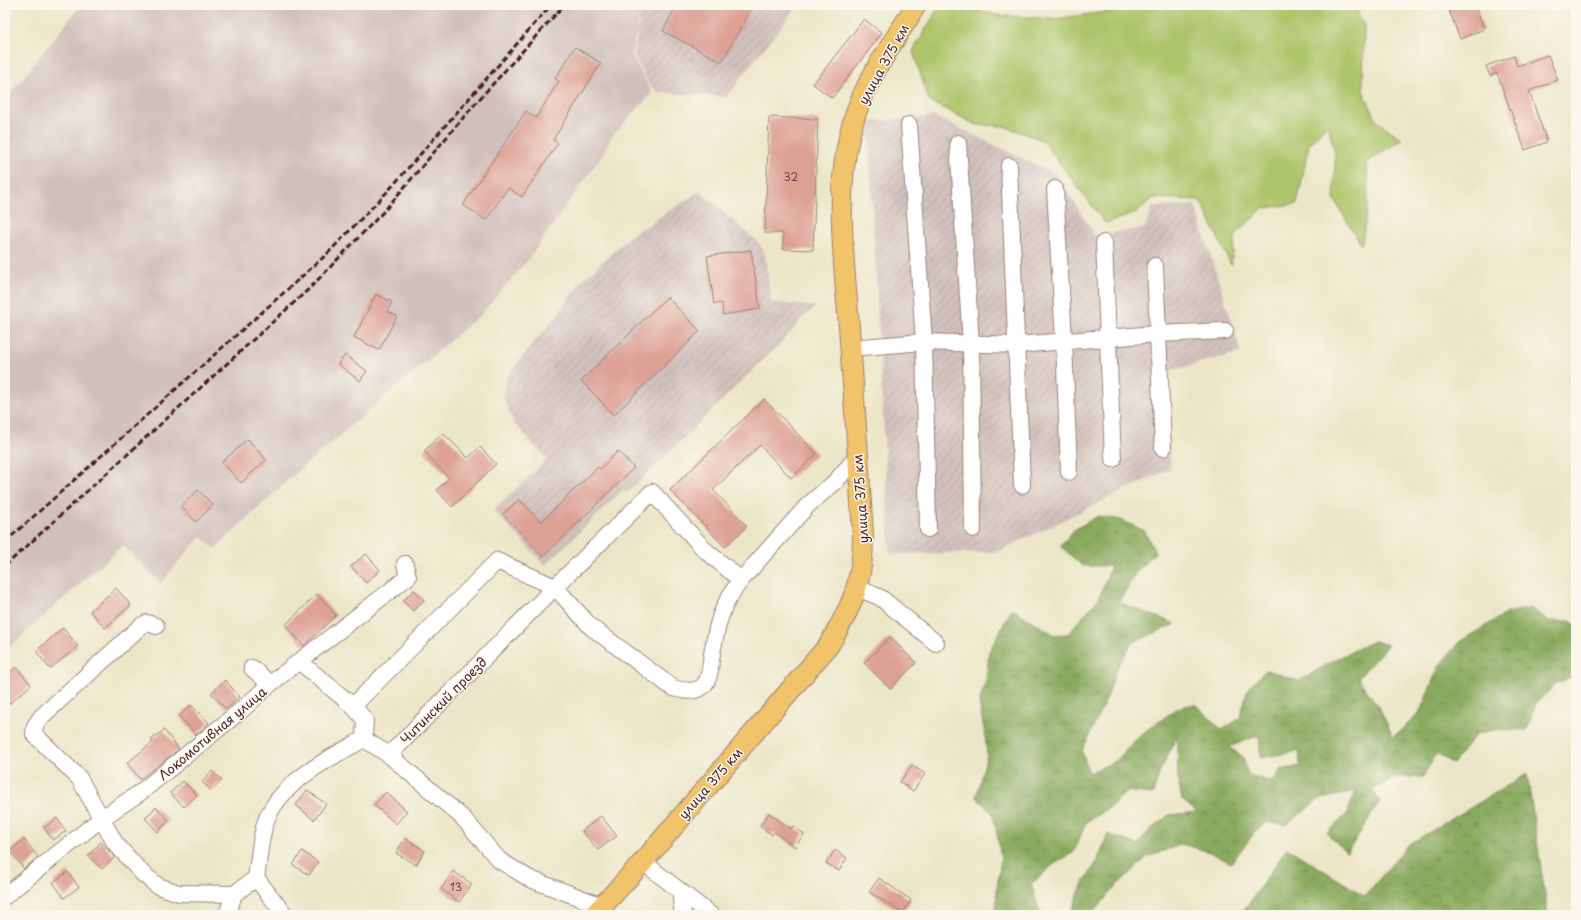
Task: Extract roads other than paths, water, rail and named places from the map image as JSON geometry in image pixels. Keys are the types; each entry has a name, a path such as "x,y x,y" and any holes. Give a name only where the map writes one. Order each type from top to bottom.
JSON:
{"main road":[{"name":"улица 375 км","path":"598,911 643,862 829,645 847,615 858,588 863,556 863,536 843,265 842,215 845,164 857,110 868,86 916,5"}],"street":[{"path":"910,125 924,342 928,529"},
{"path":"958,143 971,344 973,530"},
{"path":"1009,166 1022,484"},
{"path":"1055,189 1064,340 1068,472"},
{"path":"1104,243 1113,459"},
{"path":"1155,266 1163,448"},
{"path":"850,348 924,342 1016,345 1064,340 1225,331"},
{"path":"353,706 497,561 554,587 591,627 673,688 686,692 696,690 704,686 709,677 717,628 724,604 741,580 808,505 835,482 857,457"},
{"name":"Читинский проезд","path":"364,739 389,755 554,587 652,492 705,550 741,580"},
{"name":"Локомотивная улица","path":"5,896 102,818 141,792 270,684 408,577 404,564"},
{"path":"858,588 881,598 936,643"},
{"path":"156,626 147,623 141,626 41,717 35,726 34,734 79,778 115,843 142,873 158,886 179,893 234,894"},
{"path":"227,915 234,894 256,878 266,821 284,792 325,760 364,739 365,720 353,706 300,662"},
{"path":"252,668 270,684"},
{"path":"389,755 463,818 499,860 530,879 598,911"},
{"path":"643,862 711,915"},
{"path":"256,878 285,915"},
{"path":"680,891 683,915"}],"railway":[{"path":"5,542 327,254 388,191 551,5"},
{"path":"5,566 310,288 385,210 474,105 564,5"}]}
